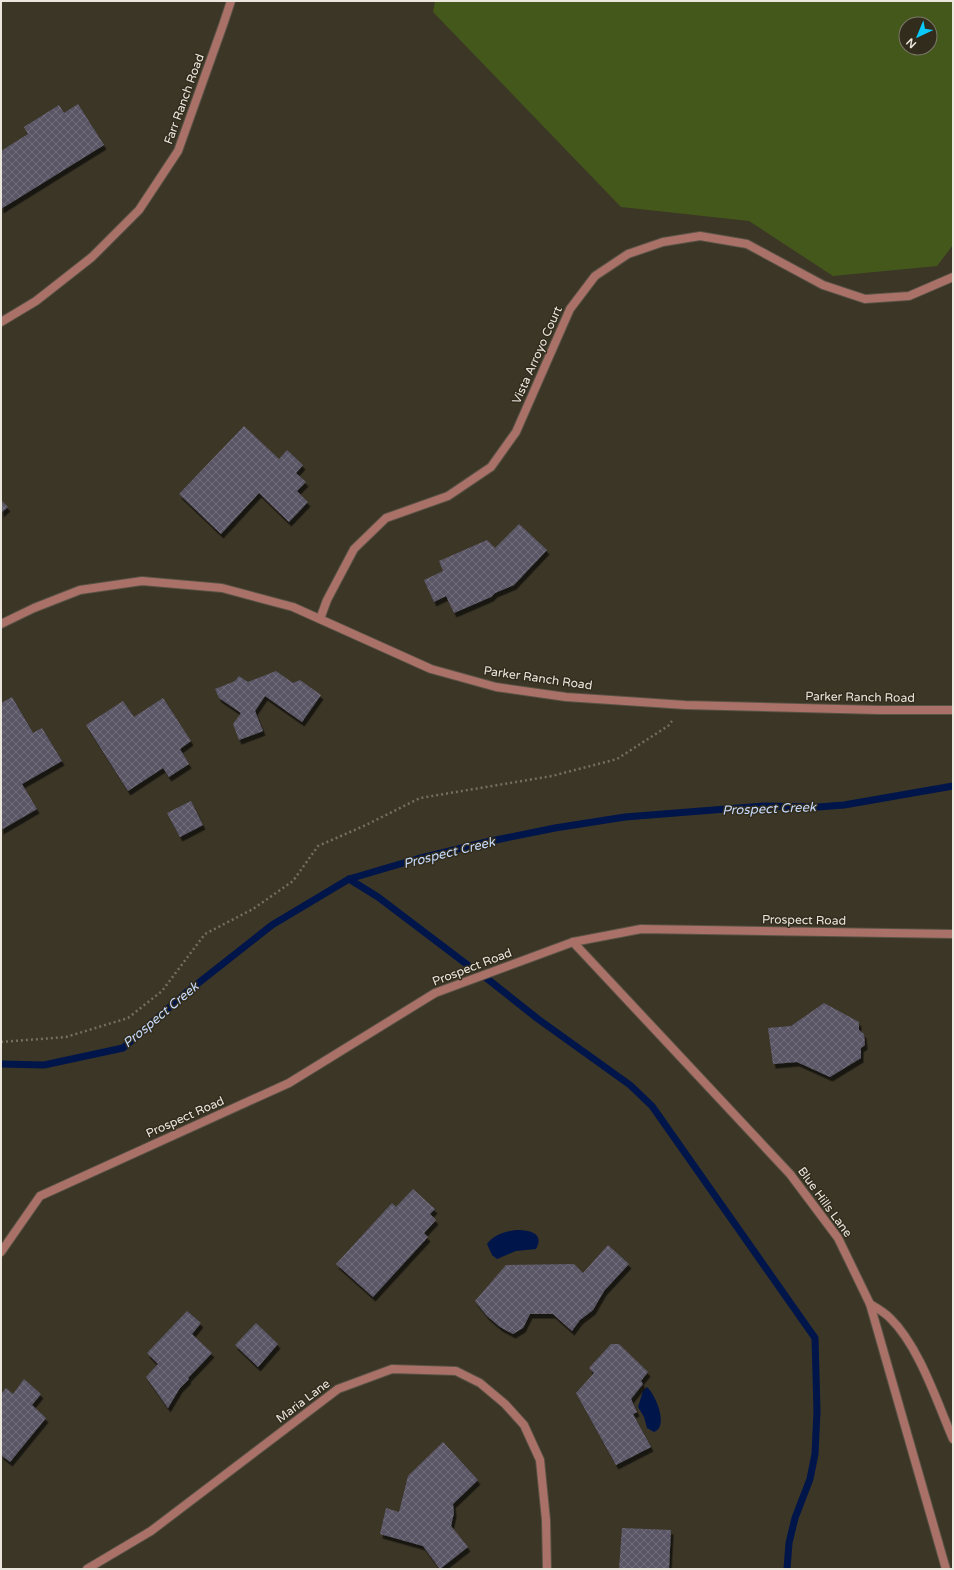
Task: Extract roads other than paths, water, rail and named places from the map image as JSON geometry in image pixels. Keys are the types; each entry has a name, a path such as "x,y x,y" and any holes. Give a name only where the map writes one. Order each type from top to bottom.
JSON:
{"street":[{"name":"Farr Ranch Road","path":"1,322 36,301 92,257 139,210 178,151 231,1"},
{"name":"Vista Arroyo Court","path":"320,619 327,600 354,549 386,518 448,496 491,467 516,432 570,309 595,276 628,254 663,242 700,236 747,244 823,285 865,299 909,296 953,277"},
{"name":"Parker Ranch Road","path":"1,624 34,608 80,590 142,581 222,588 293,607 431,669 496,687 566,697 686,705 878,710 953,710"},
{"name":"Prospect Road","path":"1,1252 40,1196 289,1083 435,993 573,942 641,929 953,934"},
{"name":"Blue Hills Lane","path":"573,942 790,1174 838,1238 870,1304 946,1569"},
{"path":"870,1304 890,1318 905,1335 917,1357 953,1439"},
{"name":"Maria Lane","path":"87,1569 151,1532 338,1389 392,1369 456,1370 480,1382 505,1404 524,1425 540,1460 546,1520 547,1569"}],"waterway":[{"name":"Prospect Creek","path":"1,1064 44,1065 123,1048 187,992 272,925 349,879 417,859 486,842 555,828 625,817 765,806 818,807 844,805 953,786"},
{"path":"349,879 378,897 469,966"},
{"path":"485,977 538,1019 630,1085 652,1106 815,1338 817,1411 815,1454 810,1479 795,1518 789,1543 787,1569"}]}
